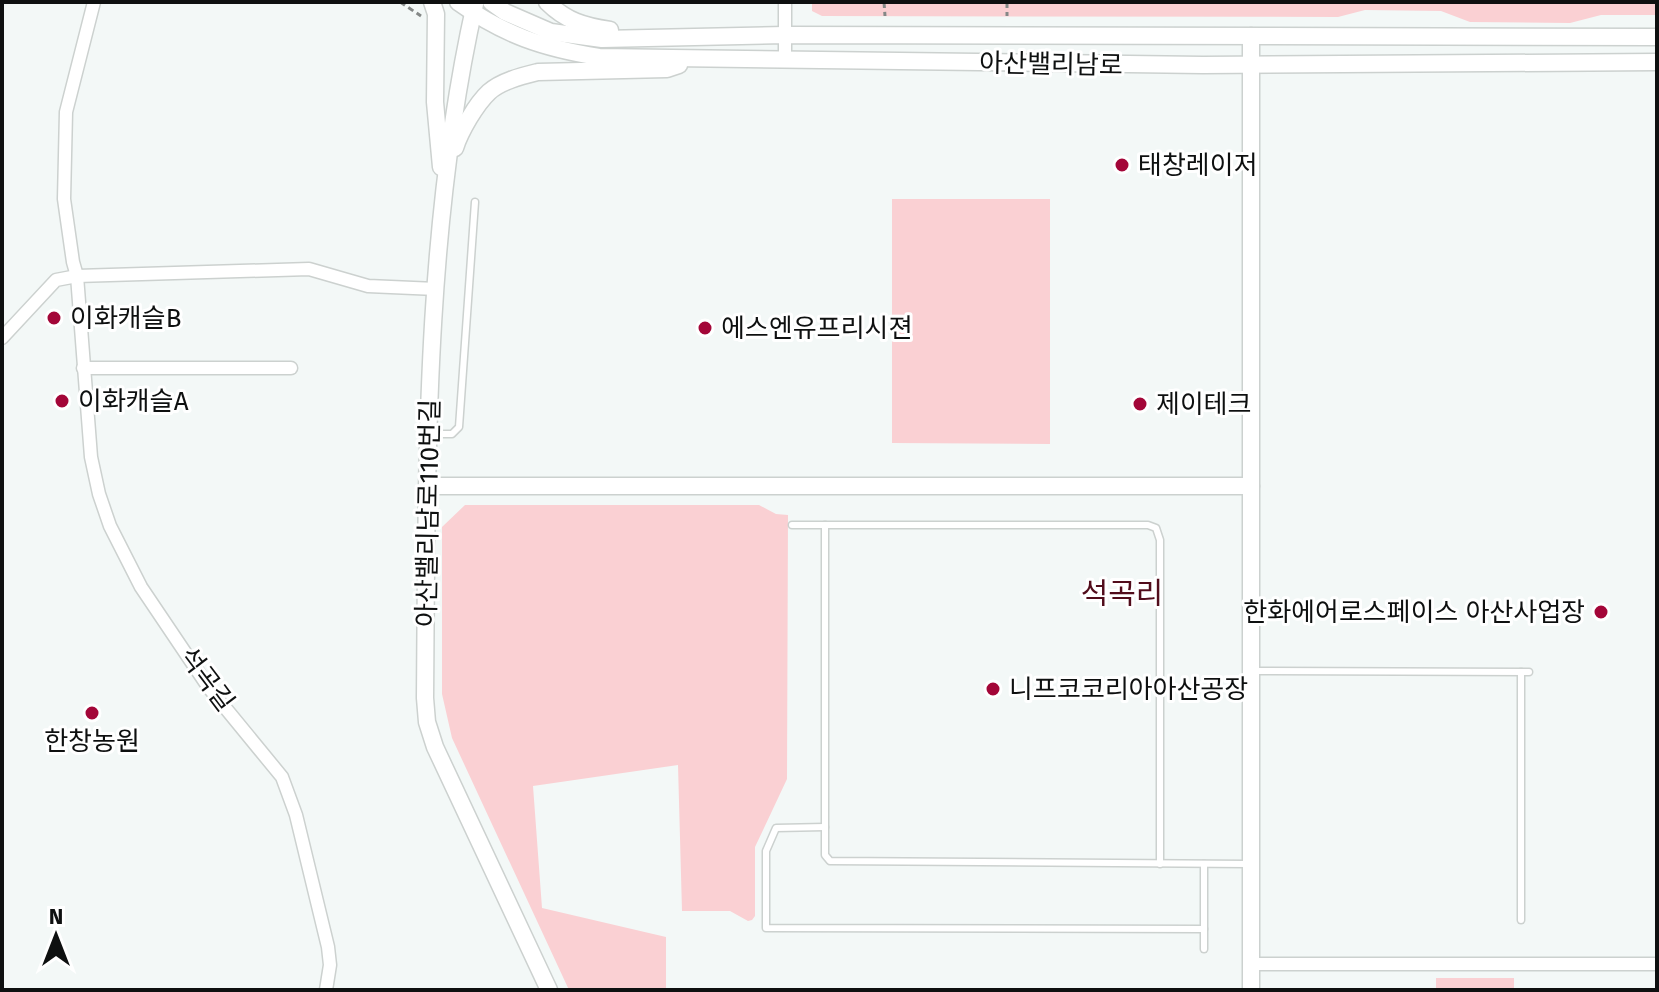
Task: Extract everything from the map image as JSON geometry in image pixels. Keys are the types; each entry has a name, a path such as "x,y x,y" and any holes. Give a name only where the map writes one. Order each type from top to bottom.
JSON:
{"street":[{"name":"석곡길","path":"94,2 66,112 64,199 77,276 91,457 99,494 123,555 141,587 209,688 255,740 287,787 328,947 330,965 326,990"},
{"path":"432,2 436,14 437,141 444,184"},
{"name":"아산밸리남로","path":"458,2 474,8 502,30 554,50 599,57 1251,64 1657,62"},
{"name":"아산밸리남로","path":"491,2 505,12 551,32 602,39 785,35 1657,37"},
{"path":"547,2 557,12 580,25 655,38"},
{"path":"785,2 785,61"},
{"name":"아산밸리남로110번길","path":"474,8 460,70 444,184 436,289 427,486 425,698 427,722 435,747 549,990"},
{"path":"1251,36 1251,990"},
{"path":"444,184 460,134 490,91 517,77 538,72 667,69 694,59"},
{"path":"2,338 56,280 77,276 309,269 368,286 436,289"},
{"path":"83,368 291,368"},
{"path":"427,486 1251,486"},
{"path":"1251,964 1657,964"}],"lane":[{"path":"441,434 452,434 459,427 475,202"},
{"path":"792,525 1148,525 1156,528 1160,540 1160,864"},
{"path":"825,525 825,855 835,863 1251,864"},
{"path":"1251,671 1525,672 1521,920"},
{"path":"825,827 776,828 766,851 766,928 1204,929"},
{"path":"1204,864 1204,949"}],"path":[{"path":"400,2 424,18"},
{"path":"884,2 885,16"},
{"path":"1007,2 1007,16"}],"shaded area":[{"path":"812,2 1657,2 1657,15 1601,15 1570,23 1470,22 1441,11 1365,10 1338,17 822,16 812,11"},
{"path":"892,199 1050,199 1050,444 892,443"},
{"path":"465,505 759,505 776,514 788,515 787,779 755,847 755,916 752,920 748,921 730,911 682,911 678,765 533,786 542,908 666,937 666,990 569,990 452,738 442,694 442,527"},
{"path":"1436,978 1514,978 1514,990 1436,990"}],"place":[{"name":"태창레이저","path":"1122,165"},
{"name":"이화캐슬B","path":"54,318"},
{"name":"에스엔유프리시젼","path":"705,328"},
{"name":"이화캐슬A","path":"62,401"},
{"name":"제이테크","path":"1140,404"},
{"name":"한화에어로스페이스 아산사업장","path":"1601,612"},
{"name":"니프코코리아아산공장","path":"993,689"},
{"name":"한창농원","path":"92,713"}],"district":[{"name":"석곡리","path":"1122,594"}]}
